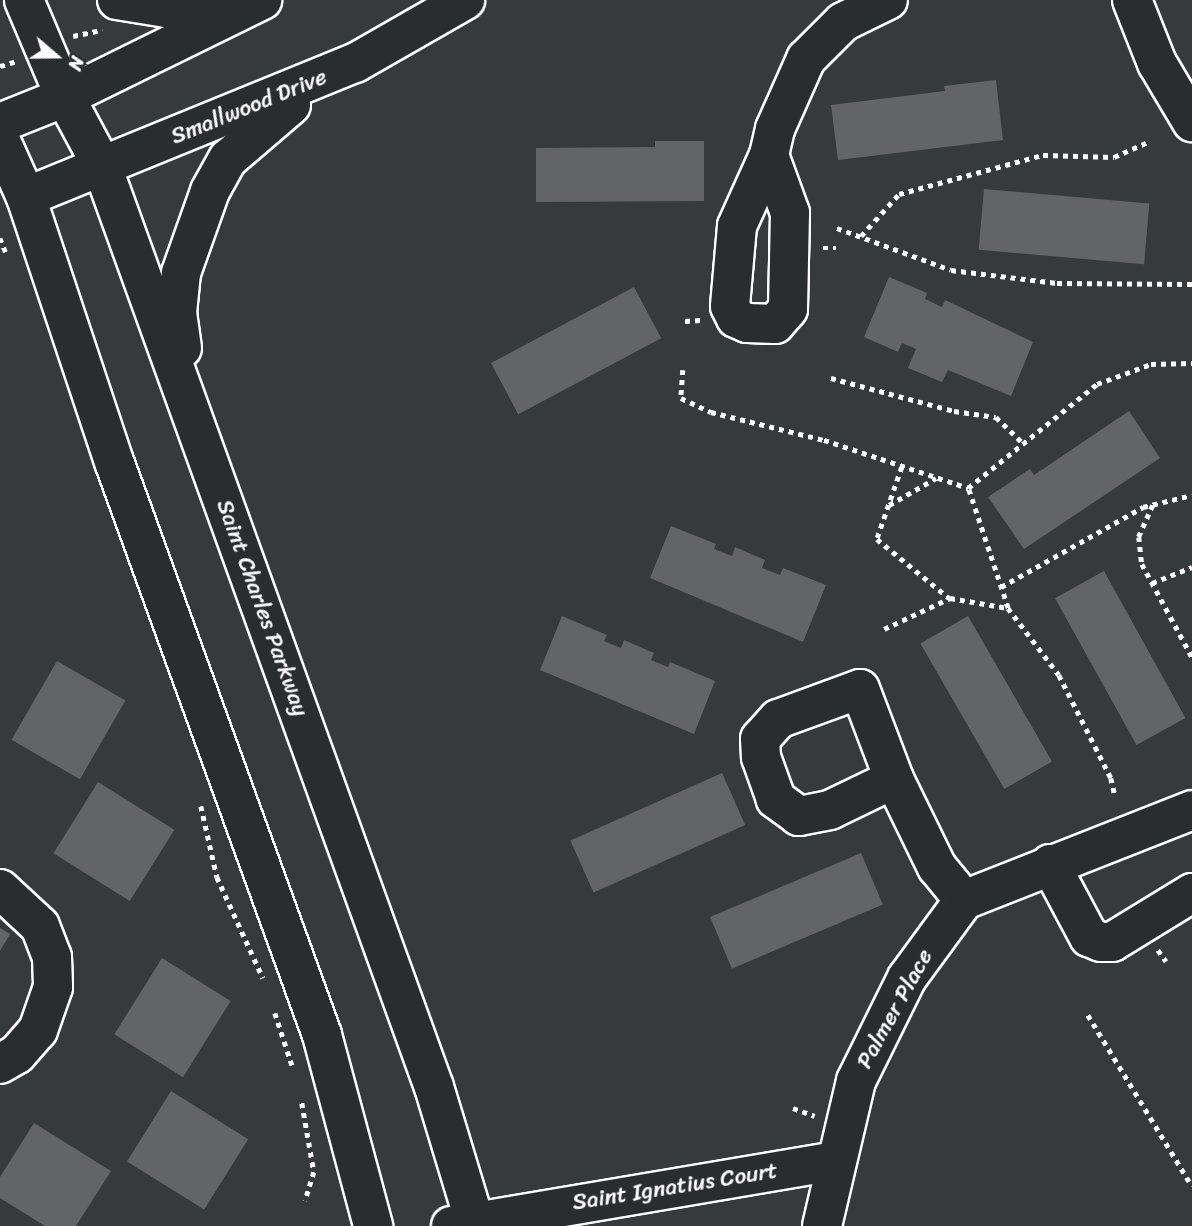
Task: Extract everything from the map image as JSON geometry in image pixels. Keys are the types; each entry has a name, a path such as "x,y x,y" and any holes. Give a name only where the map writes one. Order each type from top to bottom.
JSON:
{"main road":[{"name":"Saint Charles Parkway","path":"24,0 65,97 102,166 188,403 434,1087 467,1224"},
{"path":"117,0 166,8 205,9 236,0"},
{"path":"0,123 65,97 262,0"},
{"name":"Smallwood Drive","path":"26,197 355,63 465,0"},
{"path":"769,155 775,130 806,59 824,36 844,22 888,0"},
{"path":"1132,0 1157,63 1192,121"},
{"path":"188,403 177,313 181,273 210,191 228,159 248,138 355,63"},
{"path":"0,139 26,197 116,464 322,1035 373,1226"},
{"path":"894,779 937,867 964,900 1192,810"},
{"path":"1051,864 1089,936 1101,942 1112,942 1188,902"},
{"path":"0,888 40,926 53,972 50,1001 38,1030 17,1054 0,1064"},
{"name":"Palmer Place","path":"822,1226 834,1161 856,1081 907,978 964,900"},
{"name":"Saint Ignatius Court","path":"467,1224 834,1161"}],"path":[{"path":"861,236 899,194 1043,155 1114,157 1146,143"},
{"path":"837,228 951,270 1057,283 1192,285"},
{"path":"968,488 1097,384 1152,364 1192,363"},
{"path":"682,370 681,398 711,412 968,488"},
{"path":"831,378 954,411 996,417 1024,444"},
{"path":"902,467 877,539 950,598 1008,608"},
{"path":"889,505 937,478"},
{"path":"968,488 1008,608 1059,675 1111,778 1115,796"},
{"path":"1001,587 1153,504 1192,495"},
{"path":"1153,504 1139,537 1142,564 1192,657"},
{"path":"1152,583 1192,567"},
{"path":"884,629 950,598"},
{"path":"1088,1015 1192,1186"},
{"path":"793,1108 819,1117"}],"building":[{"path":"996,80 1003,140 838,160 831,105 945,91 944,86"},
{"path":"655,141 704,141 704,201 536,202 536,148 655,147"},
{"path":"984,189 1149,203 1144,264 979,250"},
{"path":"889,277 927,293 925,299 942,307 945,300 1033,342 1011,396 948,370 942,382 908,368 916,349 902,343 898,352 864,337"},
{"path":"634,287 661,338 518,414 491,363"},
{"path":"1129,411 1160,458 1024,549 988,497 1030,469 1034,475"},
{"path":"671,526 716,544 714,549 732,556 735,547 765,560 762,568 780,575 783,568 826,585 803,642 650,578"},
{"path":"1104,571 1185,718 1136,745 1055,598"},
{"path":"562,616 607,635 604,641 621,648 624,640 654,653 651,660 668,667 670,662 715,681 694,734 540,670"},
{"path":"968,616 1052,761 1004,789 920,644"},
{"path":"57,661 125,700 80,779 12,740"},
{"path":"722,773 745,825 594,893 570,841"},
{"path":"98,782 174,830 130,901 53,853"},
{"path":"861,853 883,905 732,969 710,917"},
{"path":"0,928 10,934 0,951"},
{"path":"162,958 231,1001 183,1077 114,1034"},
{"path":"171,1091 248,1139 204,1210 127,1161"},
{"path":"34,1123 111,1171 76,1226 45,1226 0,1198 0,1177"}]}
